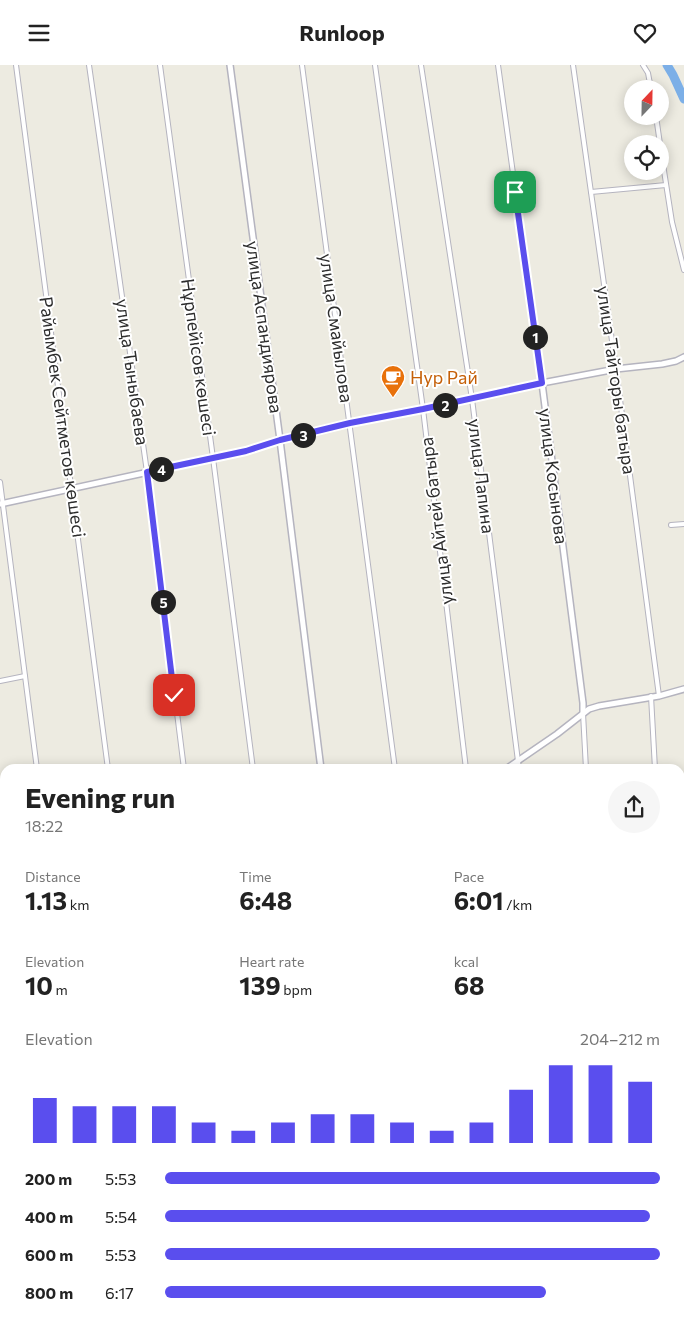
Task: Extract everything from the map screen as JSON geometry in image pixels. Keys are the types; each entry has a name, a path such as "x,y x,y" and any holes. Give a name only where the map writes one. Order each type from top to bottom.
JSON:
{"street":[{"name":"Райымбек Сейтметов көшесі","path":"16,65 107,764"},
{"name":"улица Тыныбаева","path":"89,65 147,472 183,764"},
{"path":"160,65 166,65"},
{"name":"Нұрпейісов көшесі","path":"160,65 252,764"},
{"name":"улица Аспандиярова","path":"230,65 280,440 320,764"},
{"name":"улица Смайылова","path":"302,65 394,764"},
{"name":"улица Айтей батыра","path":"375,65 423,409 465,764"},
{"name":"улица Лапина","path":"421,65 472,399 519,764"},
{"name":"улица Косынова","path":"498,65 542,383 583,703 586,764"},
{"name":"улица Тайторы батыра","path":"573,65 616,369 659,696"},
{"path":"643,65 648,73 649,80"},
{"path":"665,180 672,222 684,270"},
{"path":"591,192 666,185"},
{"path":"1,504 246,451 280,440 350,423 616,369 662,364 684,357"},
{"path":"0,482 1,504 36,764"},
{"path":"671,525 684,524"},
{"path":"0,681 25,676"},
{"path":"512,764 557,735 589,709 599,705 659,696 684,689"},
{"path":"651,696 655,764"}],"waterway":[{"path":"667,65 684,99"}],"place":[{"name":"Нур Рай","path":"393,398"}],"route":[{"path":"174,695 147,472 246,451 280,440 350,423 542,383 515,192"}]}
